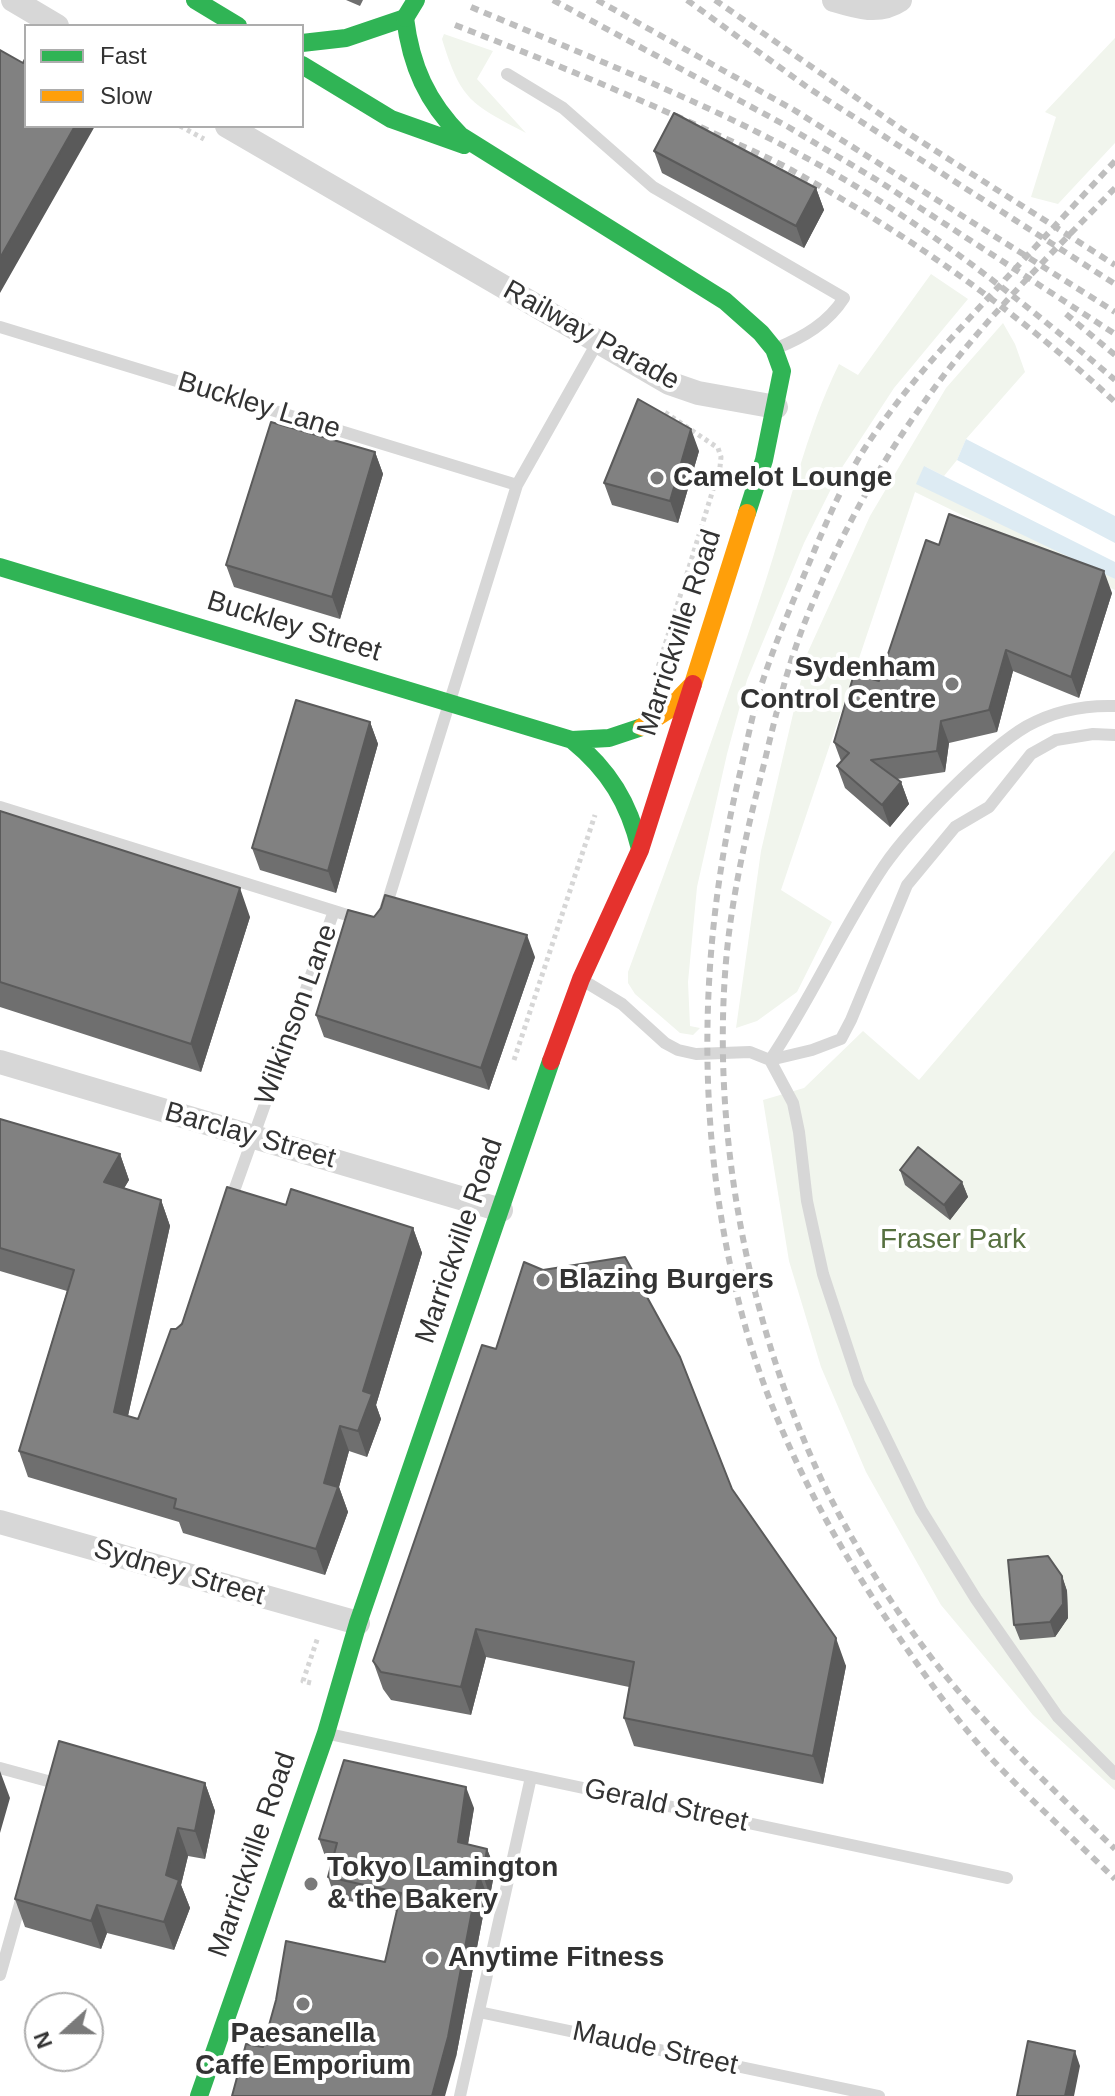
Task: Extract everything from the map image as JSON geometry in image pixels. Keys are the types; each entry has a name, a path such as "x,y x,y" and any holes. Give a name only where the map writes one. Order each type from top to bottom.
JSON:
{"main road":[{"path":"195,0 235,24"},
{"path":"416,0 405,18 407,45 414,71 442,118 483,151 725,301 774,349 782,371 776,407"},
{"path":"304,43 334,41 405,18"},
{"path":"304,66 391,119 483,151"},
{"name":"Marrickville Road","path":"199,2096 326,1733 358,1623 581,979 640,850 764,460 776,407"},
{"name":"Buckley Street","path":"0,567 572,740 598,741 625,736 651,724 674,706 693,684"},
{"name":"Buckley Street","path":"572,740 602,765 625,797 635,823 640,850"}],"street":[{"path":"13,0 54,24"},
{"path":"834,0 871,9 890,6 900,0"},
{"name":"Railway Parade","path":"230,128 669,383 698,393 776,407"},
{"name":"Barclay Street","path":"0,1062 501,1210"},
{"name":"Sydney Street","path":"0,1522 358,1623"}],"lane":[{"path":"507,74 563,108 653,187 844,298 833,315 798,340 774,349"},
{"name":"Buckley Lane","path":"0,327 517,485"},
{"path":"448,704 517,485 597,343"},
{"name":"Wilkinson Lane","path":"0,807 375,924 448,704"},
{"path":"770,1060 885,864 922,821 997,749 1027,726 1091,705 1115,706"},
{"path":"581,979 622,1004 665,1043 678,1050 696,1054 750,1052 770,1060 841,1039 907,885 955,827 989,807 1031,754 1056,740 1093,734 1115,735"},
{"name":"Wilkinson Lane","path":"227,1211 334,911"},
{"path":"770,1060 793,1103 807,1201 823,1274 859,1383 921,1510 976,1599 1058,1717 1115,1774"},
{"name":"Gerald Street","path":"326,1733 1007,1878"},
{"path":"0,1768 55,1783 51,1798"},
{"path":"460,2096 531,1777"},
{"path":"0,1975 25,1887"},
{"name":"Maude Street","path":"479,2012 879,2096"}],"path":[{"path":"653,686 720,467 718,448"},
{"path":"510,1071 597,811"},
{"path":"303,1681 312,1654"}],"green space":[{"path":"444,34 493,51 477,79 526,133 492,115 470,98 455,76 442,39"},
{"path":"1115,38 1115,143 1058,204 1031,197 1056,117 1045,112"},
{"path":"931,274 968,299 894,388 841,469 804,543 747,680 697,887 688,982 690,1026 700,1028 693,1035 680,1033 635,994 628,983 628,972 732,681 827,390 839,364 858,375"},
{"path":"1003,323 1025,372 966,439 957,460 944,476 924,466 1115,579 1115,590 915,492 781,890 832,922 797,992 757,1021 736,1028 761,851 807,654 870,516 915,440 946,388"},
{"name":"Fraser Park","path":"1115,850 1115,1790 1033,1715 941,1605 866,1472 821,1367 789,1261 763,1100 804,1088 863,1031 919,1080"}],"shaded area":[{"path":"966,439 1115,516 1115,543 957,460"},
{"path":"924,466 1115,562 1115,579 916,484"}],"building":[{"path":"0,50 24,61 24,128 74,128 0,258"},
{"path":"674,113 816,188 796,226 654,151"},
{"name":"Camelot Lounge","path":"638,399 691,429 670,501 604,483"},
{"path":"271,422 375,452 332,597 226,565"},
{"name":"Sydenham Control Centre","path":"949,514 1104,571 1071,677 1006,650 989,710 941,721 937,751 871,760 901,782 882,805 837,766 849,753 834,742 854,674 879,681 926,540 939,545"},
{"path":"296,700 370,722 328,871 252,848"},
{"path":"0,811 240,888 191,1044 0,982"},
{"path":"385,895 527,935 481,1068 316,1015 348,910 374,917"},
{"path":"0,1119 120,1154 104,1182 161,1200 114,1412 138,1419 171,1329 182,1324 227,1187 286,1205 291,1189 413,1228 363,1391 372,1394 358,1431 340,1426 324,1483 338,1487 316,1549 174,1508 176,1499 19,1451 74,1270 0,1248"},
{"path":"918,1147 962,1182 944,1205 900,1170"},
{"path":"625,1257 680,1357 732,1489 836,1638 813,1756 624,1718 634,1662 476,1629 461,1687 381,1672 373,1661 482,1345 496,1349 524,1262 543,1270"},
{"path":"1048,1556 1062,1576 1063,1604 1050,1622 1014,1625 1008,1560"},
{"path":"59,1741 205,1783 195,1831 178,1828 166,1875 179,1880 164,1922 97,1905 91,1921 15,1899"},
{"path":"344,1760 466,1787 458,1842 487,1849 483,1875 479,1874 448,2037 432,2096 232,2096 246,2044 263,2047 276,2000 286,1941 385,1962 401,1893 328,1877 337,1843 319,1839"},
{"path":"1028,2041 1075,2051 1065,2096 1017,2096"}],"railway":[{"path":"553,0 785,125 877,180 1115,334"},
{"path":"597,0 794,110 1115,312"},
{"path":"687,0 807,87 1115,284"},
{"path":"715,0 903,130 1115,265"},
{"path":"471,7 719,114 842,178 963,258 1115,380"},
{"path":"455,25 645,102 795,172 880,222 962,277 1040,337 1115,402"},
{"path":"1115,161 911,385 863,451 831,512 777,640 751,724 726,841 715,911 707,1051 717,1192 729,1261 758,1367 805,1480 866,1587 948,1707 1003,1771 1115,1879"},
{"path":"1115,188 1016,291 946,373 889,454 828,568 791,660 748,830 734,896 723,1006 723,1073 728,1139 750,1272 788,1400 813,1461 843,1522 881,1586 945,1676 1003,1739 1115,1849"},
{"path":"1066,314 1115,355"}],"traffic: fast":[{"path":"195,0 235,24"},
{"path":"405,18 416,0"},
{"path":"304,43 346,38 405,18 422,82 439,110 461,136 725,301 761,333 774,349 782,371 764,460 747,513"},
{"path":"304,66 391,119 464,145"},
{"path":"0,567 572,740 609,738 642,727"},
{"path":"572,740 597,763 616,788 630,817 640,849"},
{"path":"199,2096 326,1733 358,1623 551,1061"}],"traffic: slow":[{"path":"642,727 667,711 693,684 747,513"}],"traffic: jam":[{"path":"551,1061 581,979 640,850 693,684"}],"place":[{"name":"Camelot Lounge","path":"657,478"},
{"name":"Sydenham Control Centre","path":"952,684"},
{"name":"Blazing Burgers","path":"543,1280"},
{"name":"Tokyo Lamington & the Bakery","path":"311,1884"},
{"name":"Anytime Fitness","path":"432,1958"},
{"name":"Paesanella Caffe Emporium","path":"303,2004"}]}
